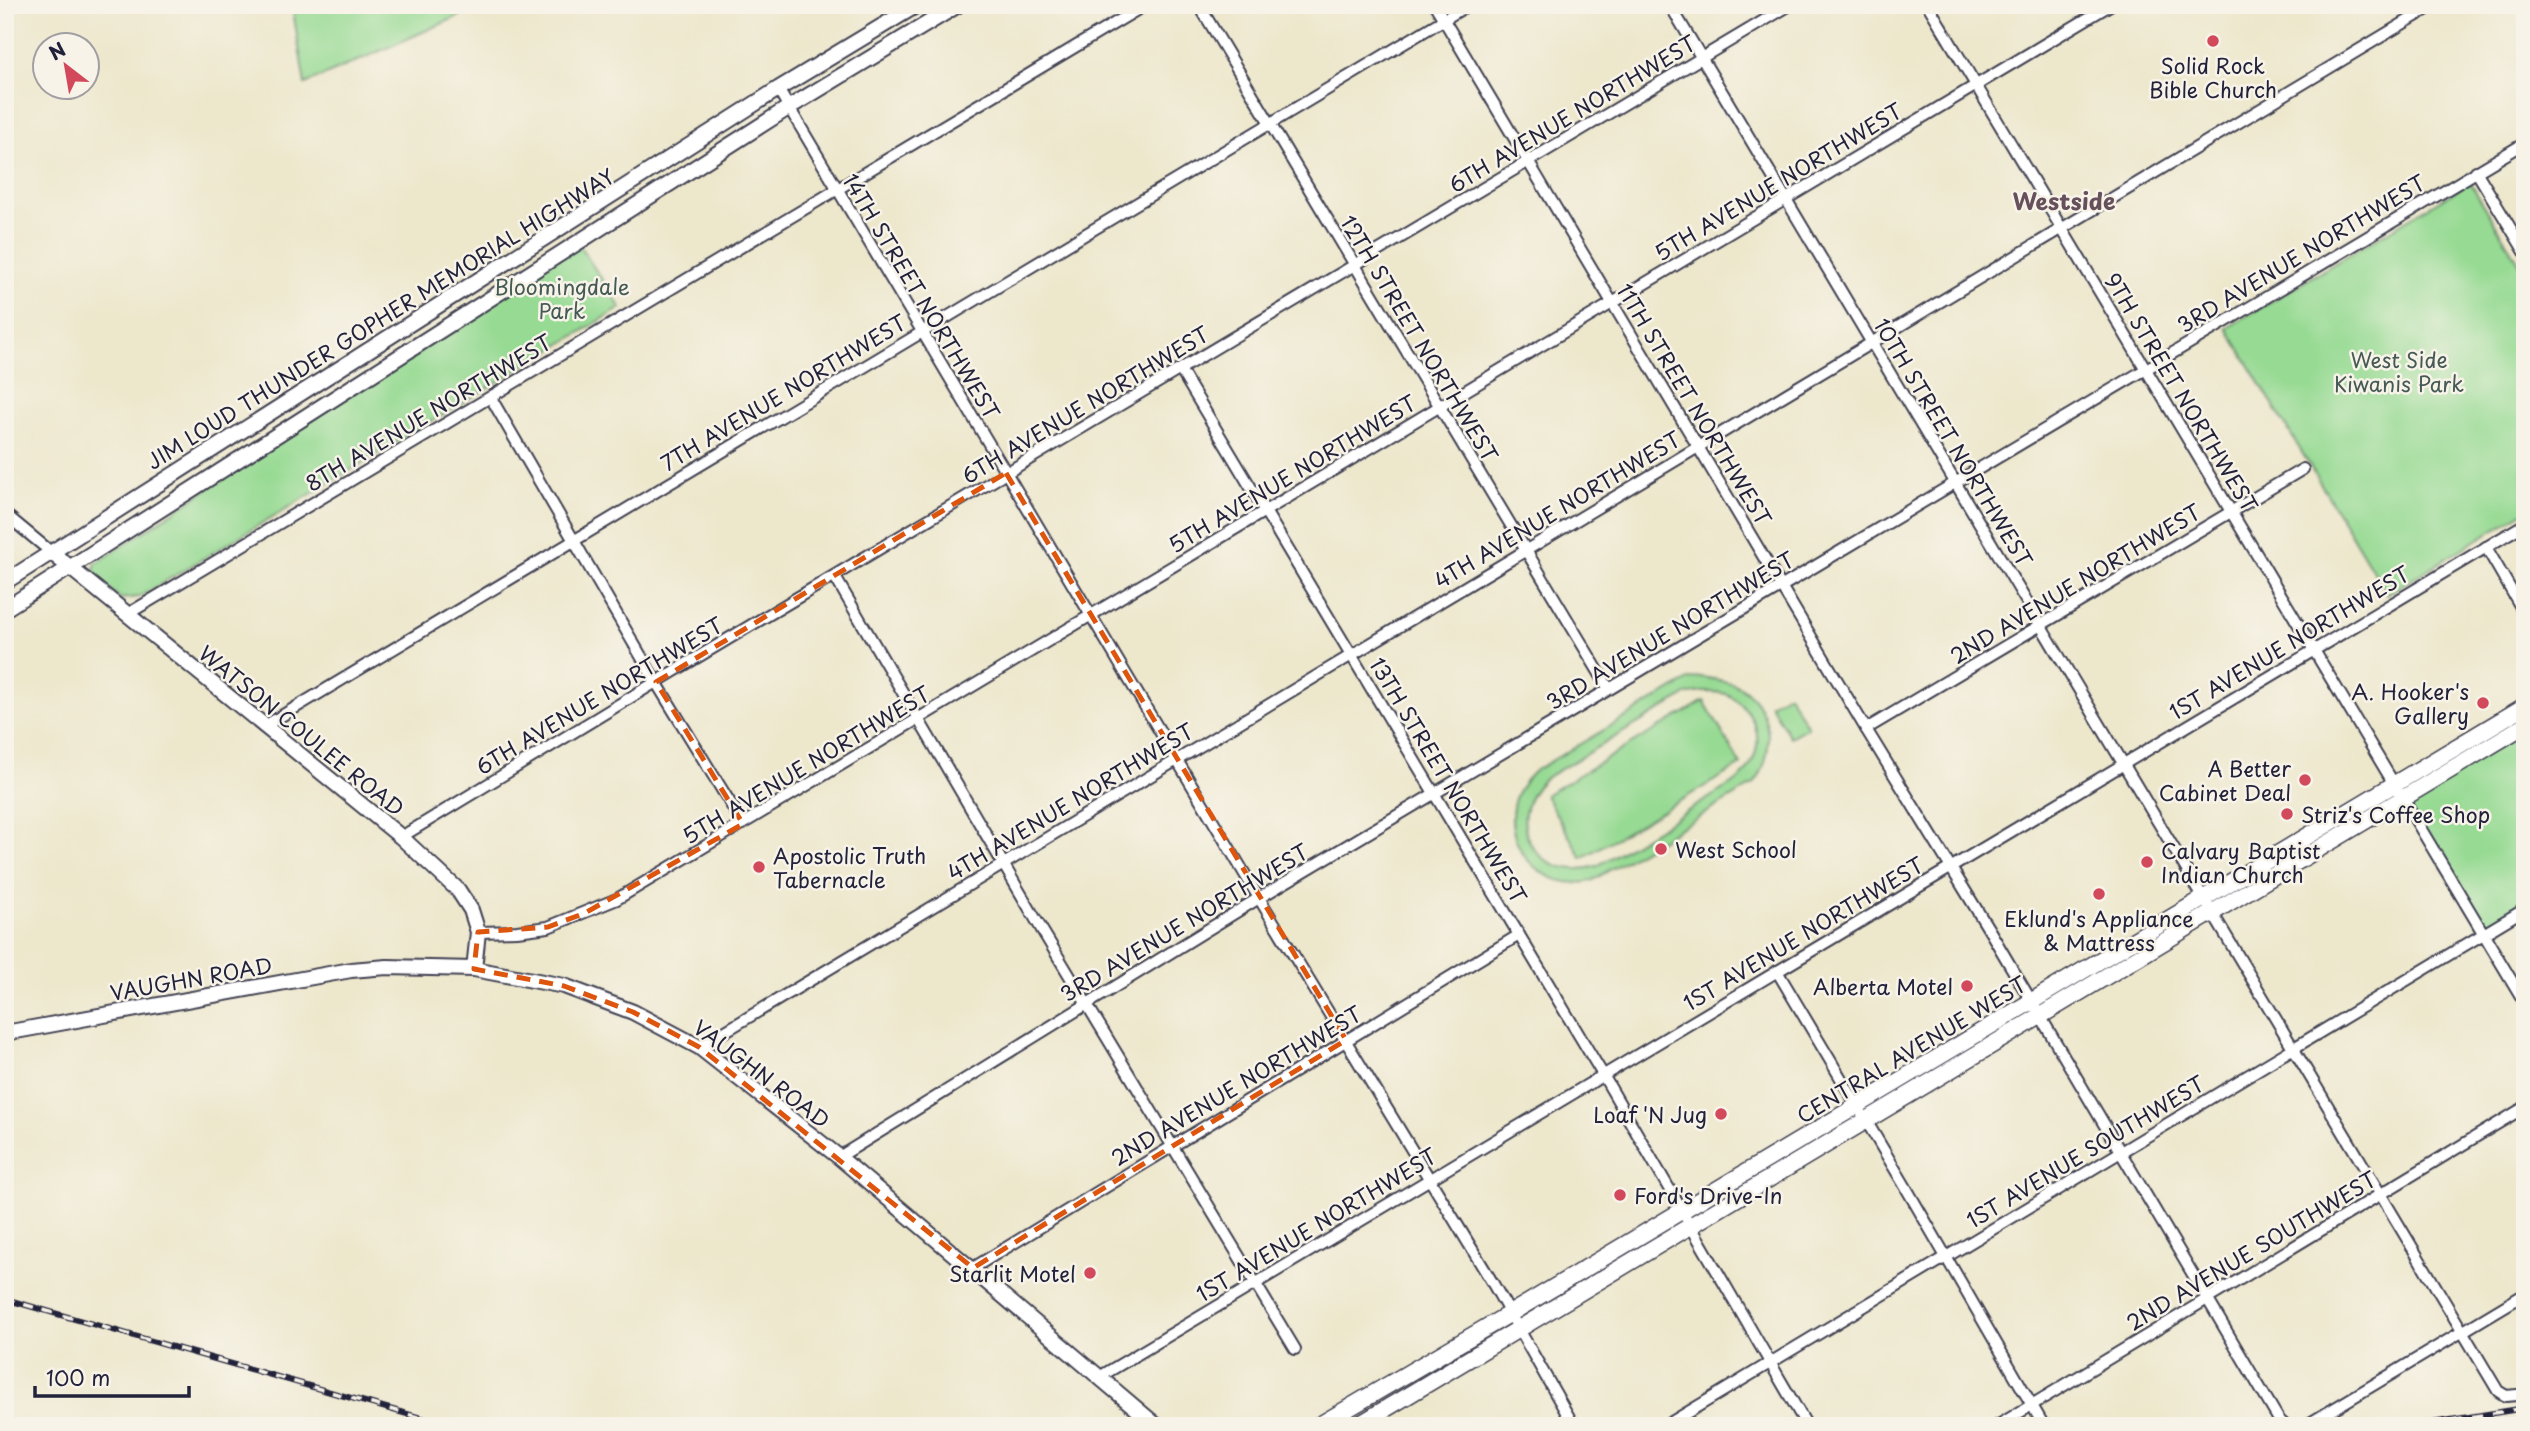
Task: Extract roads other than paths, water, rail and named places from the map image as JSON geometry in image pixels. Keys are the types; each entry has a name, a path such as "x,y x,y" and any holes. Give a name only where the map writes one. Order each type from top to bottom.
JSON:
{"highway":[{"name":"CENTRAL AVENUE WEST","path":"1357,1426 2039,1017 2393,783 2525,706"},
{"name":"CENTRAL AVENUE WEST","path":"1318,1426 1511,1314 2030,1002 2402,799 2525,725"}],"main road":[{"name":"JIM LOUD THUNDER GOPHER MEMORIAL HIGHWAY","path":"5,582 778,89 917,5"},
{"name":"JIM LOUD THUNDER GOPHER MEMORIAL HIGHWAY","path":"5,609 788,108 958,5"},
{"name":"WATSON COULEE ROAD","path":"51,552 401,837 458,890 471,910 478,932 474,969"},
{"name":"VAUGHN ROAD","path":"5,1033 351,970 387,967 474,969 564,986 633,1012 699,1047 839,1157 1157,1426"}],"street":[{"name":"8TH AVENUE NORTHWEST","path":"126,615 1145,5"},
{"name":"12TH STREET NORTHWEST","path":"1199,5 1609,689"},
{"name":"11TH STREET NORTHWEST","path":"1435,5 2279,1420 2286,1426"},
{"name":"7TH AVENUE NORTHWEST","path":"263,727 1468,5"},
{"name":"10TH STREET NORTHWEST","path":"1670,5 2498,1391 2506,1396 2517,1395"},
{"name":"6TH AVENUE NORTHWEST","path":"401,837 1790,5"},
{"name":"9TH STREET NORTHWEST","path":"1928,5 2525,1003"},
{"name":"5TH AVENUE NORTHWEST","path":"478,932 548,927 617,900 2110,5"},
{"name":"4TH AVENUE NORTHWEST","path":"699,1047 2434,5"},
{"name":"14TH STREET NORTHWEST","path":"778,89 1259,898 1520,1329 1574,1426"},
{"name":"3RD AVENUE NORTHWEST","path":"839,1157 1259,898 2525,143"},
{"path":"2476,171 2525,252"},
{"name":"13TH STREET NORTHWEST","path":"1181,371 1603,1075 1807,1426"},
{"path":"491,398 656,682 743,824"},
{"name":"2ND AVENUE NORTHWEST","path":"1866,729 2303,469"},
{"path":"5,514 51,552"},
{"name":"1ST AVENUE NORTHWEST","path":"1101,1376 2525,524"},
{"path":"2486,547 2525,614"},
{"path":"835,576 1003,864 1294,1349"},
{"name":"1ST AVENUE SOUTHWEST","path":"1665,1426 2525,909"},
{"name":"2ND AVENUE NORTHWEST","path":"973,1268 1519,935"},
{"path":"1777,971 2044,1426"},
{"name":"2ND AVENUE SOUTHWEST","path":"1997,1426 2525,1107"},
{"path":"2305,1426 2525,1294"}],"railway":[{"path":"5,1299 449,1426"},
{"path":"2413,1426 2525,1408"}],"place":[{"name":"Solid Rock Bible Church","path":"2213,41"},
{"name":"A. Hooker's Gallery","path":"2483,703"},
{"name":"A Better Cabinet Deal","path":"2305,780"},
{"name":"Striz's Coffee Shop","path":"2287,814"},
{"name":"West School","path":"1661,849"},
{"name":"Calvary Baptist Indian Church","path":"2147,862"},
{"name":"Apostolic Truth Tabernacle","path":"759,867"},
{"name":"Eklund's Appliance & Mattress","path":"2099,894"},
{"name":"Alberta Motel","path":"1967,986"},
{"name":"Loaf 'N Jug","path":"1721,1114"},
{"name":"Ford's Drive-In","path":"1620,1195"},
{"name":"Starlit Motel","path":"1090,1273"}],"district":[{"name":"Westside","path":"2064,200"}],"park label":[{"name":"Bloomingdale Park","path":"562,298"},
{"name":"West Side Kiwanis Park","path":"2399,371"}]}
